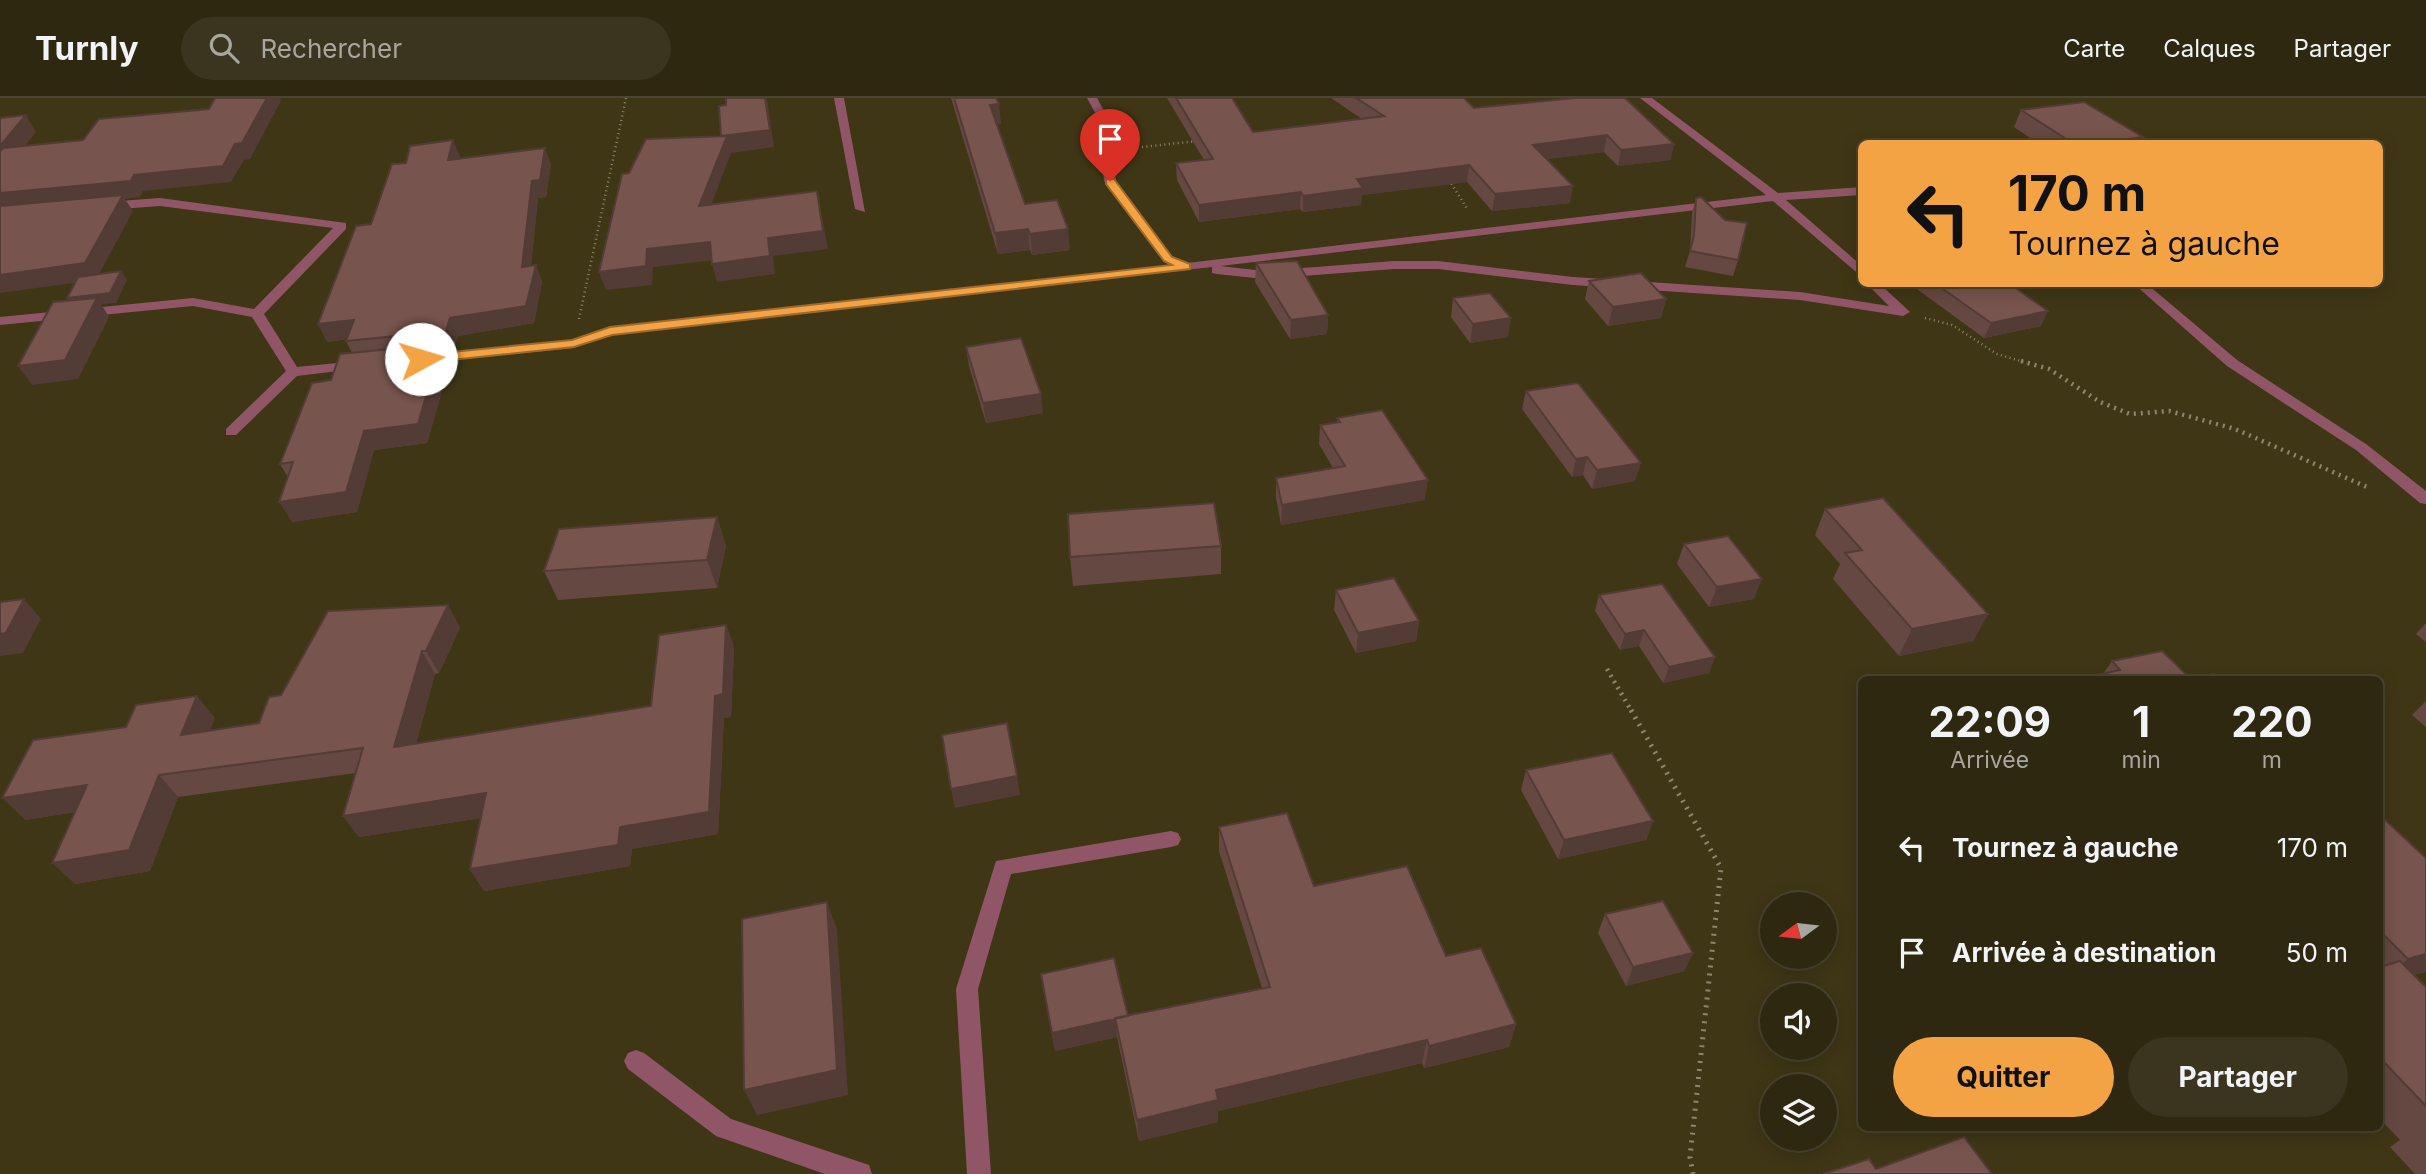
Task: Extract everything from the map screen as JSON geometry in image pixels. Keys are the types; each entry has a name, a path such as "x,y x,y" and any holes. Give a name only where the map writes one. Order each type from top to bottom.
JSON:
{"street":[{"path":"839,98 861,209"},
{"path":"1092,98 1104,120 1110,181 1168,259 1185,267 1264,275 1394,265 1438,265 1573,281 1800,296 1903,312"},
{"path":"1645,98 1777,197 1858,269"},
{"path":"413,360 574,344 610,331 1185,267 1481,230 1777,197 1858,191"},
{"path":"93,207 160,202 342,226 257,314"},
{"path":"1876,287 1903,312"},
{"path":"2143,287 2232,363 2361,447 2426,499"},
{"path":"0,321 193,302 257,314 293,372"},
{"path":"231,432 293,372 373,364"},
{"path":"979,1174 967,989 1003,867 1171,839"},
{"path":"636,1060 723,1128 860,1174"}],"path":[{"path":"574,344 626,98"},
{"path":"1107,150 1204,141"},
{"path":"1446,175 1481,230"},
{"path":"1903,312 1952,326 1997,354 2049,369 2100,402 2130,414 2169,411 2235,429 2375,491"},
{"path":"1607,669 1721,868 1690,1157 1693,1174"}],"building":[{"path":"215,98 267,98 242,143 235,144 223,166 134,175 131,181 0,193 0,152 3,148 83,140 99,119 209,109"},
{"path":"726,98 765,98 770,130 721,136 719,106 726,105"},
{"path":"954,98 996,98 999,104 990,105 1025,204 1057,200 1068,229 1030,234 1028,229 995,233"},
{"path":"1176,98 1232,98 1253,132 1384,116 1356,98 1464,98 1474,108 1575,98 1625,98 1674,144 1621,150 1607,135 1533,145 1573,186 1495,194 1469,165 1357,179 1363,188 1303,196 1301,192 1199,205 1176,163 1213,159"},
{"path":"2084,102 2143,137 2121,140 2068,140 2021,110"},
{"path":"26,115 0,146 0,118"},
{"path":"727,136 699,206 817,191 823,231 768,238 770,256 712,264 710,242 647,249 646,266 599,272 622,174 629,173 646,139"},
{"path":"453,140 448,160 545,148 540,180 532,181 522,267 536,265 526,306 450,318 446,331 346,341 354,320 318,324 356,226 371,224 392,164 406,163 410,146"},
{"path":"123,195 85,263 0,275 0,206"},
{"path":"1701,197 1725,220 1747,223 1738,260 1690,251 1694,235 1696,198"},
{"path":"1297,261 1328,315 1291,320 1256,263"},
{"path":"121,271 110,293 67,298 78,277"},
{"path":"1641,273 1666,299 1613,307 1589,281"},
{"path":"1940,287 2014,287 2048,311 1991,323"},
{"path":"1490,293 1511,318 1473,324 1453,298"},
{"path":"97,298 65,360 18,366 53,302"},
{"path":"1021,338 1041,394 983,403 966,347"},
{"path":"441,344 418,424 364,431 346,492 279,502 293,462 280,464 312,383 331,380 340,354"},
{"path":"1578,383 1641,463 1597,470 1587,457 1576,459 1526,391"},
{"path":"1382,410 1428,480 1282,505 1276,478 1345,466 1320,425 1340,422 1337,418"},
{"path":"1883,498 1988,614 1912,629 1845,553 1862,550 1825,509"},
{"path":"1214,503 1221,546 1070,557 1068,514"},
{"path":"717,517 707,560 544,571 559,529"},
{"path":"1728,536 1762,579 1717,587 1684,544"},
{"path":"1394,578 1419,621 1358,633 1336,590"},
{"path":"1662,584 1715,657 1669,667 1644,630 1625,634 1599,595"},
{"path":"24,599 6,633 0,634 0,602"},
{"path":"448,605 426,651 422,651 394,747 651,706 659,635 726,625 723,694 715,696 709,812 620,827 618,845 470,869 486,793 343,816 363,748 159,775 129,850 52,863 87,785 2,798 33,740 126,727 136,705 197,696 181,735 259,723 269,697 281,695 328,611"},
{"path":"2162,651 2188,676 2093,676 2120,670 2112,661"},
{"path":"1007,723 1017,776 951,789 942,735"},
{"path":"1612,753 1653,821 1564,840 1526,770"},
{"path":"1287,813 1314,886 1407,866 1446,956 1481,948 1516,1024 1429,1046 1427,1040 1216,1090 1218,1100 1137,1120 1115,1018 1270,987 1219,827"},
{"path":"2383,818 2426,858 2426,954 2408,959 2383,934"},
{"path":"1663,901 1693,953 1633,967 1605,914"},
{"path":"827,902 837,1070 744,1090 742,919"},
{"path":"1114,958 1128,1016 1052,1033 1041,974"},
{"path":"2400,961 2426,987 2426,1106 2383,1061 2383,966"},
{"path":"1964,1137 1992,1174 1823,1174 1869,1159 1876,1169"}],"route":[{"path":"421,359 574,344 610,331 1185,267 1168,259 1110,181"}]}
